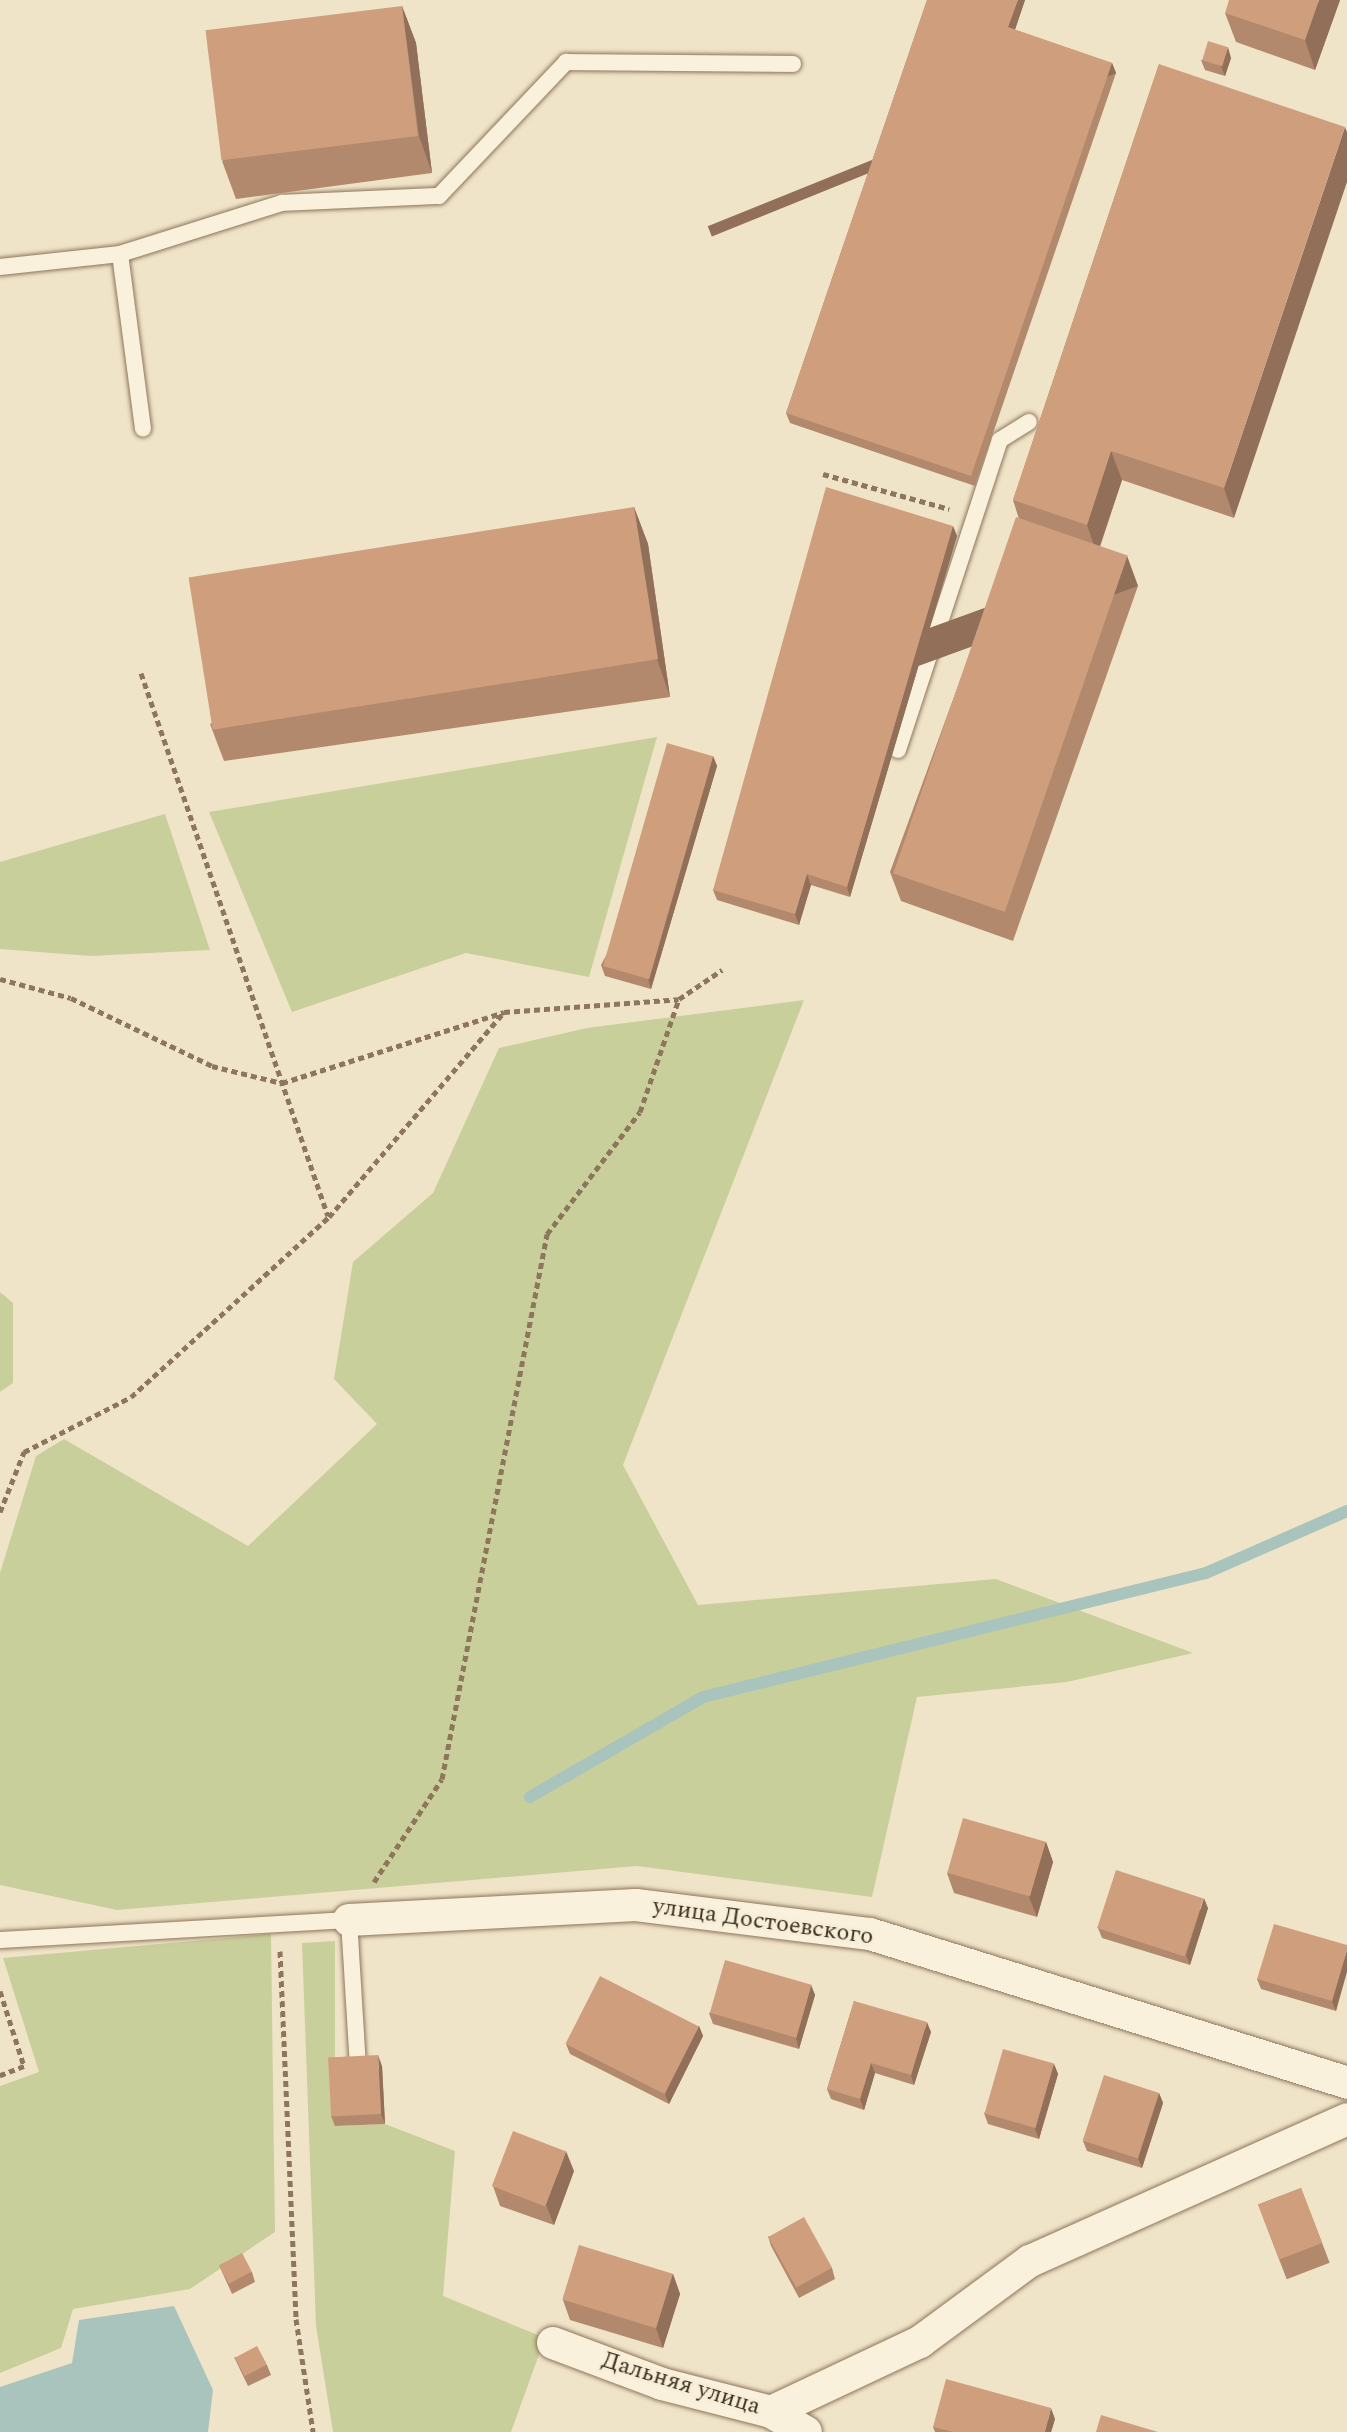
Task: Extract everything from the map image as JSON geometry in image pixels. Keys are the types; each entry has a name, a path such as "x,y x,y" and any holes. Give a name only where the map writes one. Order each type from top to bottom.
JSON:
{"street":[{"name":"улица Достоевского","path":"349,1920 636,1905 870,1934 1347,2083"},
{"path":"771,2412 920,2342 1030,2261 1347,2119"},
{"name":"Дальняя улица","path":"553,2343 662,2384 771,2412 806,2432"}],"lane":[{"path":"0,267 120,254 282,203 439,196 566,62 793,64"},
{"path":"120,254 143,428"},
{"path":"898,750 1000,440 1029,422"},
{"path":"0,1940 349,1920 358,2067"}],"path":[{"path":"823,474 950,510"},
{"path":"141,673 329,1217"},
{"path":"0,979 71,998 212,1066 282,1083 504,1012 679,999 722,970"},
{"path":"349,1920 442,1779 547,1234 640,1112 679,999"},
{"path":"0,1512 24,1452 131,1397 329,1217 504,1012"},
{"path":"279,1925 296,2319 313,2432"},
{"path":"0,1991 24,2066 0,2075"}],"green space":[{"path":"657,737 589,977 466,953 292,1012 209,812"},
{"path":"165,814 210,950 91,956 0,949 0,862"},
{"path":"804,1000 623,1465 698,1605 996,1579 1193,1653 1067,1682 917,1697 872,1897 637,1866 117,1910 0,1885 0,1573 36,1456 64,1439 248,1546 377,1424 334,1379 353,1262 433,1193 499,1048 587,1028"},
{"path":"0,1292 13,1303 13,1383 0,1392"},
{"path":"271,1934 275,2232 190,2289 73,2309 61,2348 0,2373 0,2086 39,2072 3,1958"},
{"path":"335,1941 335,2126 385,2124 455,2151 443,2296 545,2338 511,2432 333,2432 316,2326 302,1943"}],"water":[{"path":"174,2306 213,2390 208,2432 0,2432 0,2387 72,2363 79,2320"}],"building":[{"path":"927,0 1018,0 1008,27 1112,63 971,476 786,413"},
{"path":"1229,0 1319,0 1305,40 1225,13"},
{"path":"402,6 418,136 221,160 205,30"},
{"path":"1208,41 1228,47 1222,66 1202,60"},
{"path":"1159,64 1345,127 1224,488 1111,451 1087,525 1013,500"},
{"path":"826,487 953,526 847,887 807,874 795,914 713,890"},
{"path":"634,507 658,659 213,730 189,578"},
{"path":"1016,517 1128,555 1005,912 893,873"},
{"path":"667,743 713,756 649,979 603,966"},
{"path":"963,1818 1046,1842 1030,1896 947,1873"},
{"path":"1116,1870 1203,1898 1185,1956 1097,1928"},
{"path":"1274,1924 1347,1945 1332,2001 1257,1979"},
{"path":"725,1960 812,1985 796,2038 710,2013"},
{"path":"600,1976 699,2026 664,2094 565,2044"},
{"path":"854,2001 927,2022 911,2075 871,2063 860,2099 827,2089"},
{"path":"1003,2049 1054,2064 1035,2128 985,2113"},
{"path":"378,2055 381,2114 331,2117 328,2058"},
{"path":"1104,2075 1159,2093 1138,2159 1083,2141"},
{"path":"513,2131 566,2151 545,2207 492,2186"},
{"path":"1301,2188 1322,2243 1279,2260 1258,2204"},
{"path":"804,2217 832,2268 796,2288 768,2237"},
{"path":"579,2245 673,2274 656,2328 562,2300"},
{"path":"242,2253 252,2272 229,2284 219,2265"},
{"path":"257,2346 267,2365 245,2376 235,2358"},
{"path":"946,2379 1051,2408 1045,2432 953,2432 933,2427"},
{"path":"1101,2415 1158,2432 1096,2432"}],"waterway":[{"path":"530,1797 703,1697 1206,1573 1347,1511"}]}
